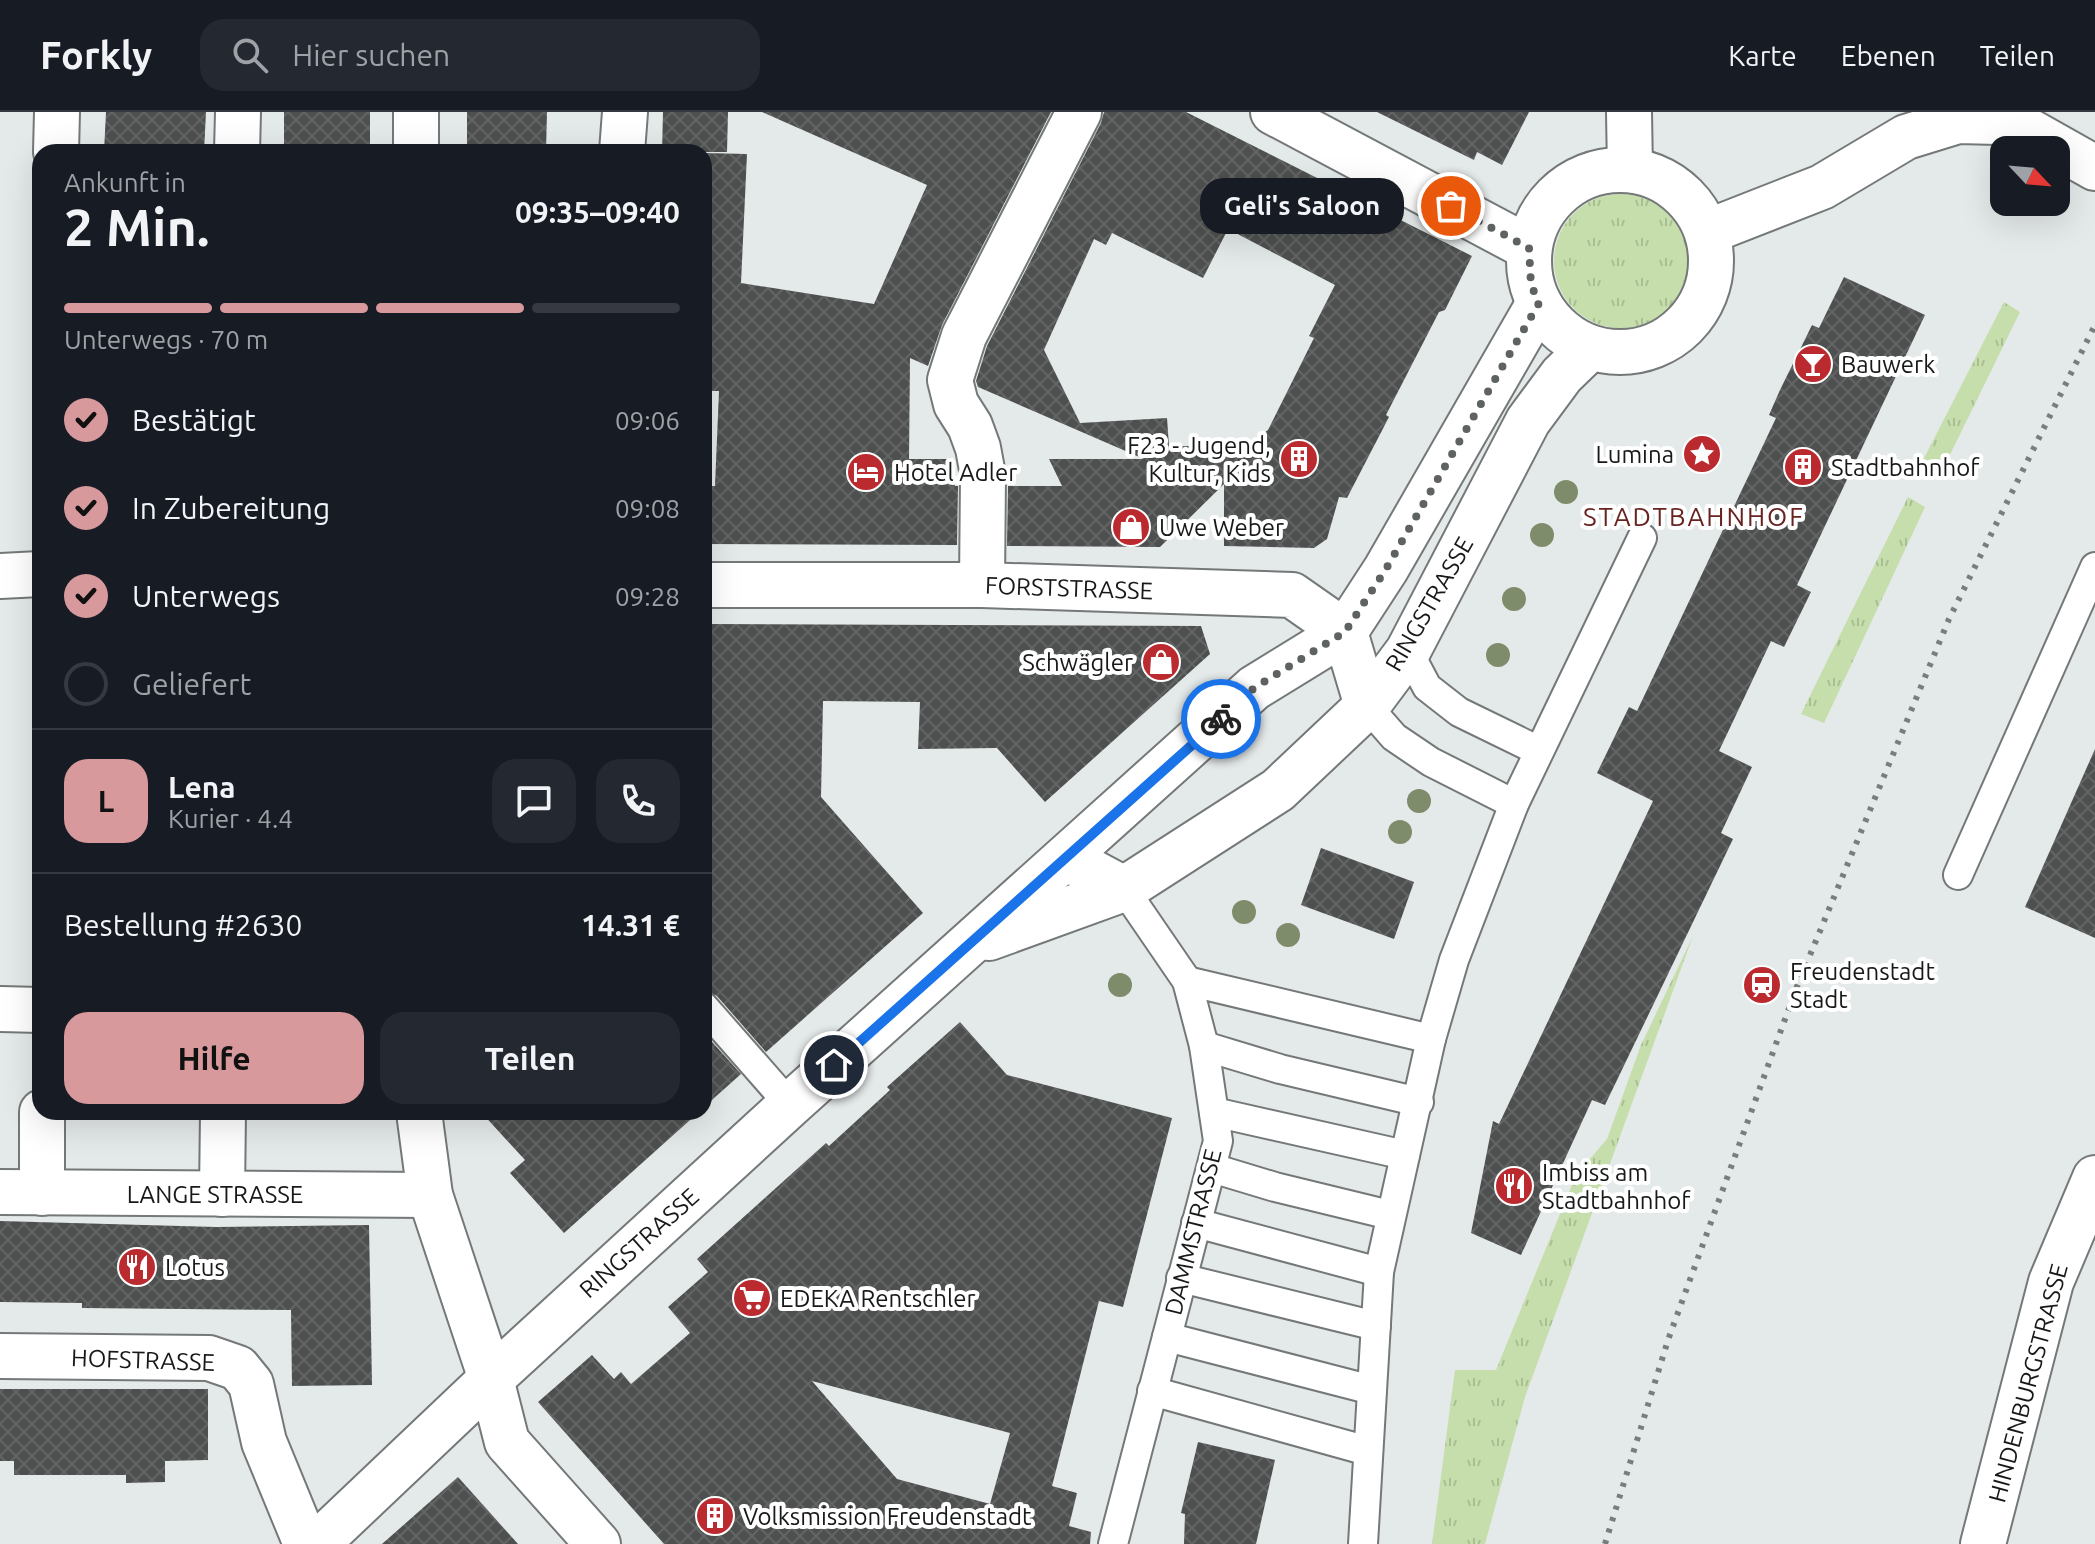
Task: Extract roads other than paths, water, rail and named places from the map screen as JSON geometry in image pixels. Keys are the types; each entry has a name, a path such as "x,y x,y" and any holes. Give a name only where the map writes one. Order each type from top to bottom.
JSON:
{"street":[{"path":"56,144 57,112"},
{"path":"237,144 238,112"},
{"path":"416,112 416,144"},
{"path":"623,144 625,112"},
{"path":"982,585 983,475 978,448 970,426 956,404 950,380 964,336 1079,112"},
{"path":"1273,112 1529,248"},
{"path":"1629,112 1630,170"},
{"path":"1707,232 1822,187 1906,137 1958,121 1998,122 2024,128 2095,168"},
{"path":"1630,170 1656,177 1678,190 1695,209 1707,232 1711,261 1707,290 1694,315 1673,336 1647,349 1618,353 1590,348 1569,338 1551,323 1531,285 1529,248 1537,221 1553,198 1576,181 1602,171 1630,170"},
{"name":"RINGSTRASSE","path":"317,1544 491,1379 790,1105 1254,688 1345,632 1386,569 1539,303"},
{"name":"RINGSTRASSE","path":"966,946 1124,889 1278,790 1367,706 1408,651 1528,421 1562,375 1590,348"},
{"path":"0,576 32,574"},
{"name":"FORSTSTRASSE","path":"712,585 982,585 1292,595 1345,632"},
{"path":"1345,632 1367,706"},
{"path":"1066,858 1124,889"},
{"path":"0,1009 32,1010"},
{"path":"21,1192 40,1120"},
{"path":"222,1194 223,1120"},
{"path":"420,1120 430,1195 491,1379 507,1442 598,1544"},
{"name":"HINDENBURGSTRASSE","path":"1983,1544 2051,1282 2095,1178"},
{"name":"LANGE STRASSE","path":"21,1192 430,1195"},
{"name":"HOFSTRASSE","path":"0,1356 209,1358 238,1368 251,1384 264,1442 306,1544"}],"lane":[{"path":"1363,1544 1379,1272 1431,1039 1454,960 1514,804 1642,538"},
{"path":"1958,875 2095,567"},
{"path":"1408,651 1427,687 1459,712 1539,751"},
{"path":"1367,706 1394,737 1431,762 1514,804"},
{"name":"DAMMSTRASSE","path":"1113,1544 1218,1141 1204,1046 1187,981 1124,889"},
{"path":"1187,981 1431,1039"},
{"path":"712,1016 790,1105"},
{"path":"1204,1046 1280,1069 1419,1102"},
{"path":"1214,1112 1405,1155"},
{"path":"1212,1168 1390,1215"},
{"path":"1196,1223 1379,1272"},
{"path":"1181,1278 1376,1326"},
{"path":"1167,1337 1372,1390"},
{"path":"1152,1391 1368,1451"}],"railway":[{"path":"1605,1544 1668,1340 1796,989 1949,619 2095,325"}],"place":[{"name":"Geli's Saloon","path":"1451,206"},
{"name":"Bauwerk","path":"1813,364"},
{"name":"Lumina","path":"1702,454"},
{"name":"F23 - Jugend, Kultur, Kids","path":"1299,459"},
{"name":"Stadtbahnhof","path":"1803,467"},
{"name":"Hotel Adler","path":"866,472"},
{"name":"Uwe Weber","path":"1131,527"},
{"name":"Schwägler","path":"1161,662"},
{"name":"Freudenstadt Stadt","path":"1762,985"},
{"name":"Imbiss am Stadtbahnhof","path":"1514,1186"},
{"name":"Lotus","path":"137,1267"},
{"name":"EDEKA Rentschler","path":"752,1298"},
{"name":"Volksmission Freudenstadt","path":"715,1516"}],"district":[{"name":"STADTBAHNHOF","path":"1694,516"}]}
